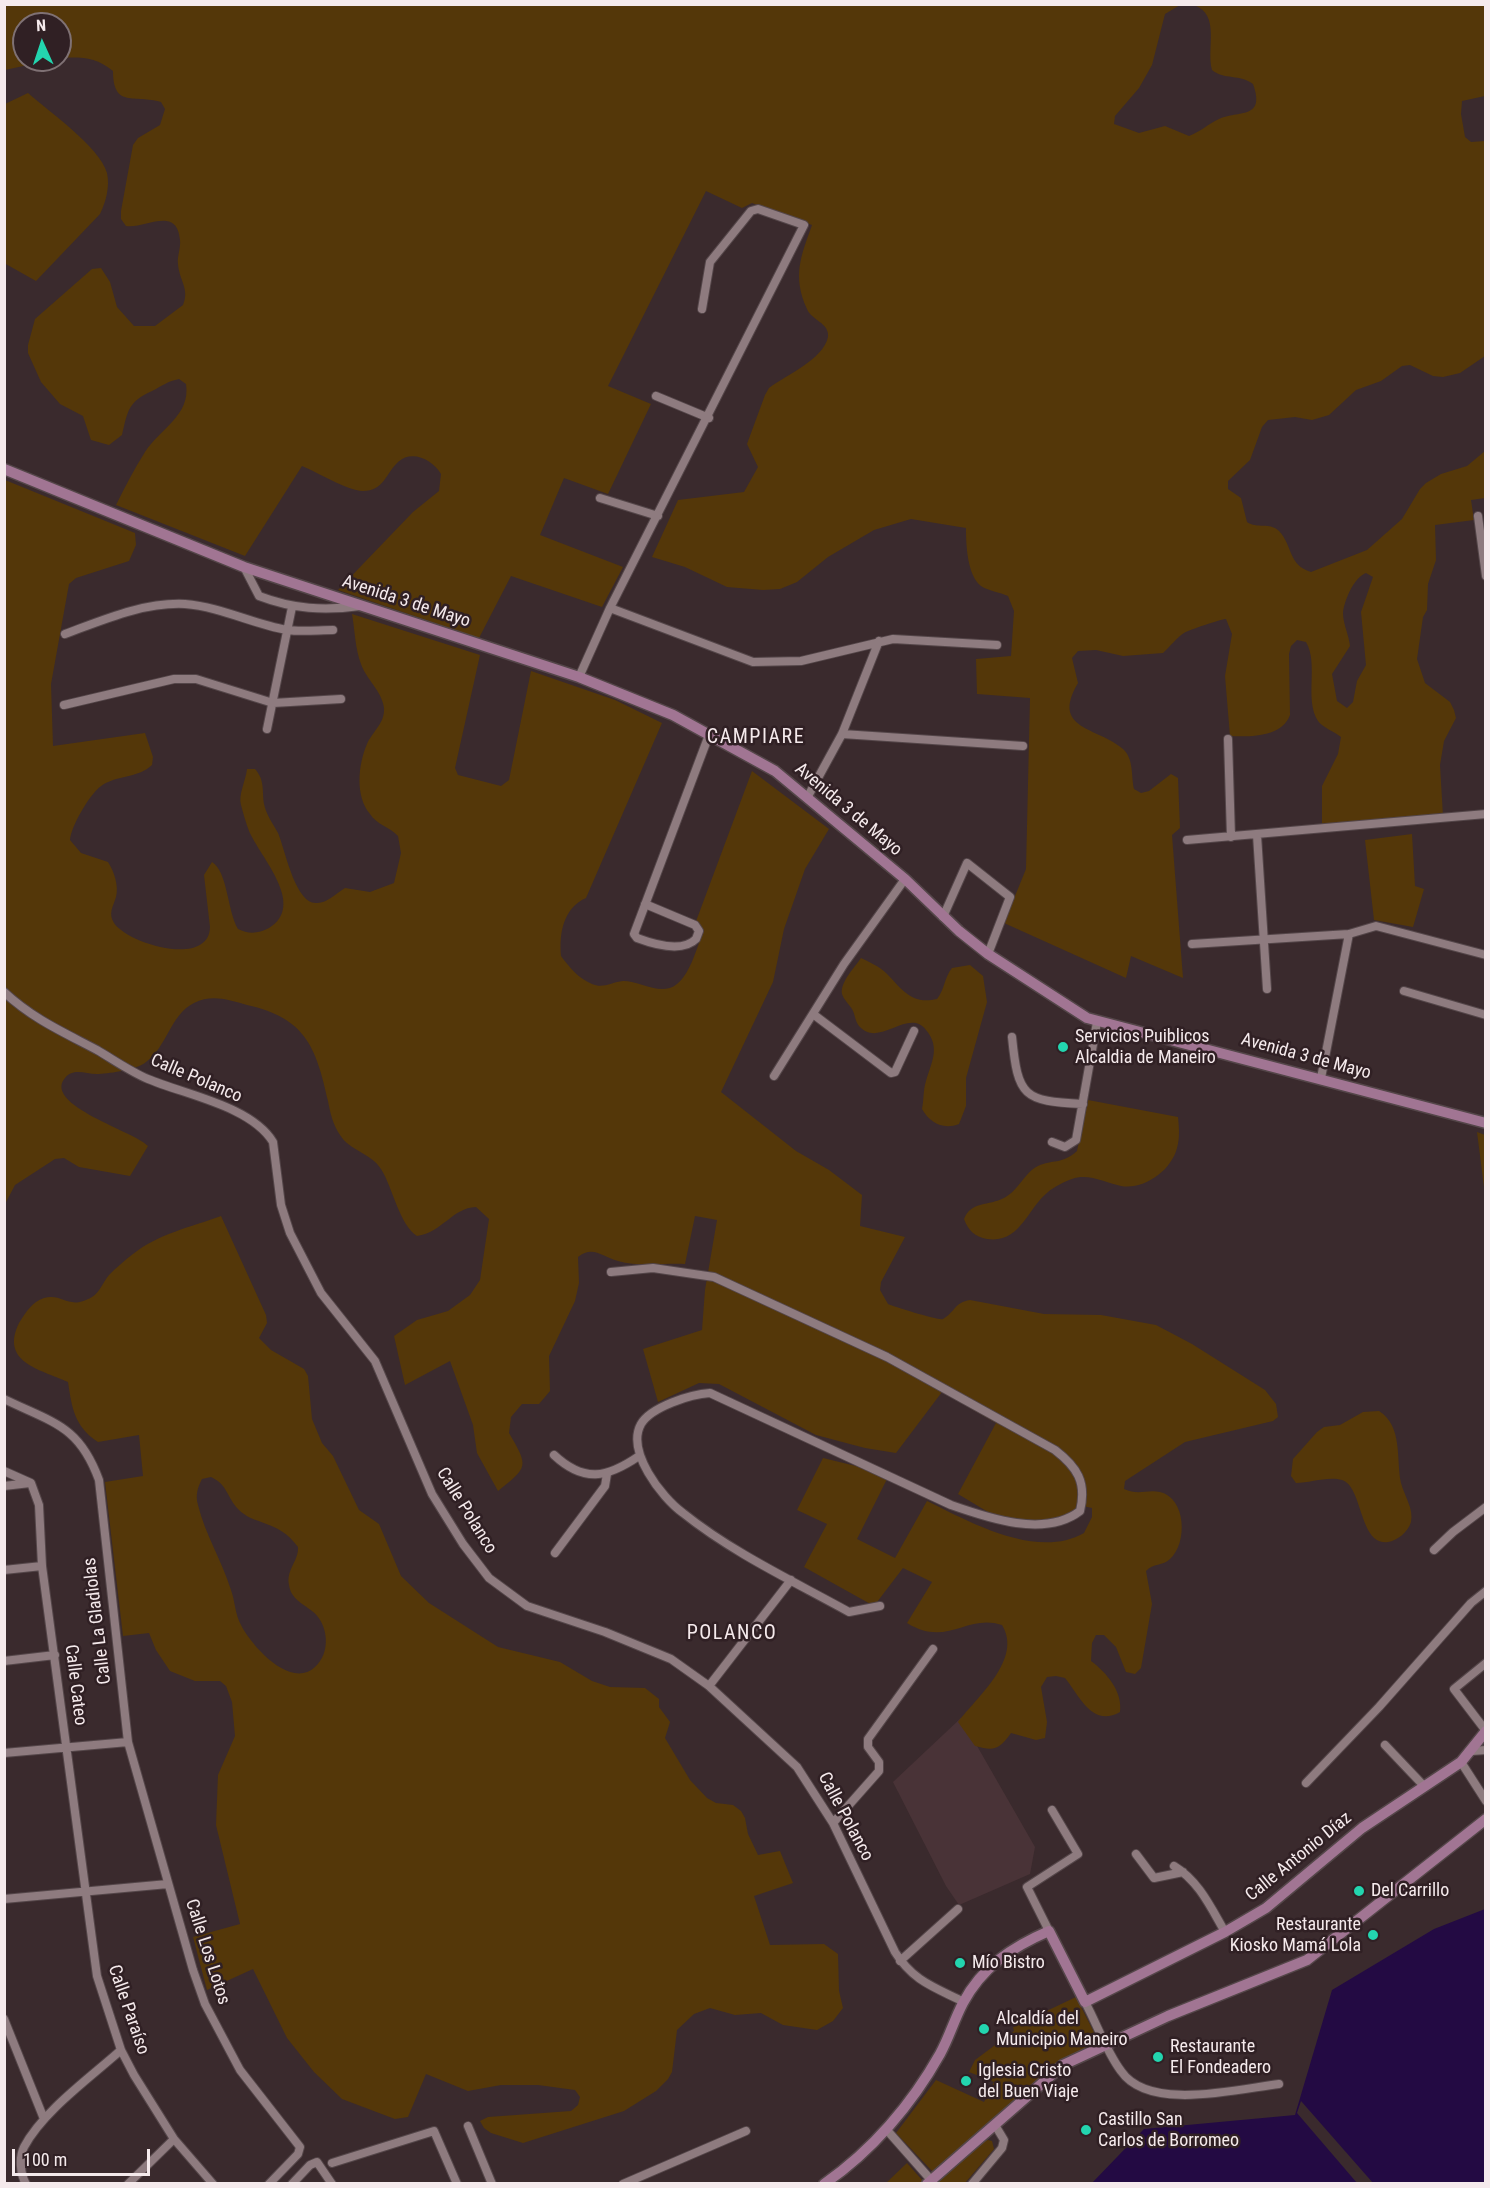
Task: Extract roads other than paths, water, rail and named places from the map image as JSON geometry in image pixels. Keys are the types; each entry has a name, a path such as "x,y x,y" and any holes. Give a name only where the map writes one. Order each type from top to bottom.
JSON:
{"street":[{"path":"579,677 610,608 709,418 804,225 758,209 751,212 711,262 702,309"},
{"path":"656,396 709,418"},
{"name":"Avenida 3 de Mayo","path":"4,469 244,567 579,677 673,715 775,771 904,879 943,917 988,954 1097,1022 1321,1077 1485,1123"},
{"path":"600,498 658,516"},
{"path":"1478,516 1485,576"},
{"path":"244,567 259,596 292,607 337,609 366,606"},
{"path":"65,634 123,614 155,606 184,604 230,612 288,630 333,630"},
{"path":"267,729 292,607"},
{"path":"610,608 753,663 801,661 879,641 921,639 997,645"},
{"path":"807,798 842,734 879,641"},
{"path":"64,705 174,679 196,679 273,703 341,699"},
{"path":"842,734 1023,746"},
{"path":"645,904 695,925 699,931 696,939 684,945 666,946 637,938 634,934 645,904 709,735"},
{"path":"1228,740 1231,837"},
{"path":"1187,840 1485,814"},
{"path":"1257,835 1267,989"},
{"path":"943,917 967,863 1010,897 988,954"},
{"path":"774,1076 844,964 904,879"},
{"path":"1192,944 1348,934 1376,926 1485,956"},
{"path":"1321,1077 1348,934"},
{"path":"1404,991 1485,1015"},
{"name":"Calle Polanco","path":"4,992 52,1029 96,1050 147,1079 212,1101 260,1126 268,1134 273,1142 281,1205 290,1233 321,1293 375,1361 432,1494 463,1544 489,1578 527,1606 605,1632 671,1659 709,1686 803,1774 833,1824 900,1961 914,1977 963,2002"},
{"path":"813,1014 891,1073 896,1072 914,1031"},
{"path":"1052,1142 1065,1147 1076,1140 1097,1022"},
{"path":"1012,1037 1016,1074 1020,1084 1032,1097 1051,1103 1083,1104"},
{"path":"611,1272 653,1268 714,1277 887,1357 1055,1450 1081,1476 1083,1497 1080,1511 1056,1524 1019,1522 968,1511 710,1393 681,1399 644,1419 637,1431 639,1456 681,1512 730,1545 849,1612 880,1606"},
{"name":"Calle La Gladiolas","path":"4,1399 70,1431 83,1444 99,1480 129,1742 168,1884"},
{"path":"554,1455 572,1468 587,1474 607,1474 618,1471 639,1456"},
{"path":"4,1471 31,1484"},
{"path":"555,1553 605,1486 607,1474"},
{"path":"4,1486 31,1484"},
{"name":"Calle Cateo","path":"31,1484 39,1505 42,1566 84,1892"},
{"path":"1434,1550 1485,1507"},
{"path":"4,1570 42,1566"},
{"path":"709,1686 791,1580"},
{"path":"1306,1783 1379,1707 1416,1662 1471,1603 1485,1591"},
{"path":"833,1824 879,1771 879,1762 868,1747 868,1739 933,1649"},
{"path":"4,1661 55,1655"},
{"path":"1485,1663 1454,1689 1485,1731"},
{"name":"Calle Antonio Díaz","path":"1085,2002 1226,1932 1266,1908 1362,1828 1423,1785 1461,1762 1472,1751 1485,1731"},
{"path":"4,1753 129,1742"},
{"path":"1385,1745 1423,1785"},
{"path":"1472,1751 1485,1750"},
{"path":"1461,1762 1485,1800"},
{"path":"1052,1810 1078,1854 1028,1887 1121,2072 1132,2082 1156,2092 1180,2096 1279,2084"},
{"path":"886,2129 929,2182 1063,2065 1107,2044 1307,1960 1485,1819"},
{"path":"1136,1854 1154,1878 1183,1872"},
{"path":"1174,1866 1201,1890 1226,1932"},
{"path":"4,1899 168,1884"},
{"name":"Calle Los Lotos","path":"168,1884 204,2004 240,2070 300,2147 298,2154 269,2184"},
{"name":"Calle Paraíso","path":"84,1892 97,1976 120,2050 174,2139 213,2184"},
{"path":"900,1961 958,1909"},
{"path":"824,2184 856,2160 886,2129 941,2052 963,2002 989,1966 1022,1943 1049,1930"},
{"path":"4,2019 44,2119"},
{"path":"26,2184 21,2155 24,2146 44,2119 120,2050"},
{"path":"972,2184 1002,2148 1004,2140 995,2125"},
{"path":"468,2126 492,2184"},
{"path":"332,2163 434,2131 453,2183"},
{"path":"623,2184 746,2132"},
{"path":"128,2184 174,2139"},
{"path":"292,2184 313,2162 317,2162 332,2184"}],"place":[{"name":"Servicios Puiblicos Alcaldia de Maneiro","path":"1063,1047"},
{"name":"Del Carrillo","path":"1359,1891"},
{"name":"Restaurante Kiosko Mamá Lola","path":"1373,1935"},
{"name":"Mío Bistro","path":"960,1963"},
{"name":"Alcaldía del Municipio Maneiro","path":"984,2029"},
{"name":"Restaurante El Fondeadero","path":"1158,2057"},
{"name":"Iglesia Cristo del Buen Viaje","path":"966,2081"},
{"name":"Castillo San Carlos de Borromeo","path":"1086,2130"}],"district":[{"name":"CAMPIARE","path":"756,738"},
{"name":"POLANCO","path":"732,1634"}]}
